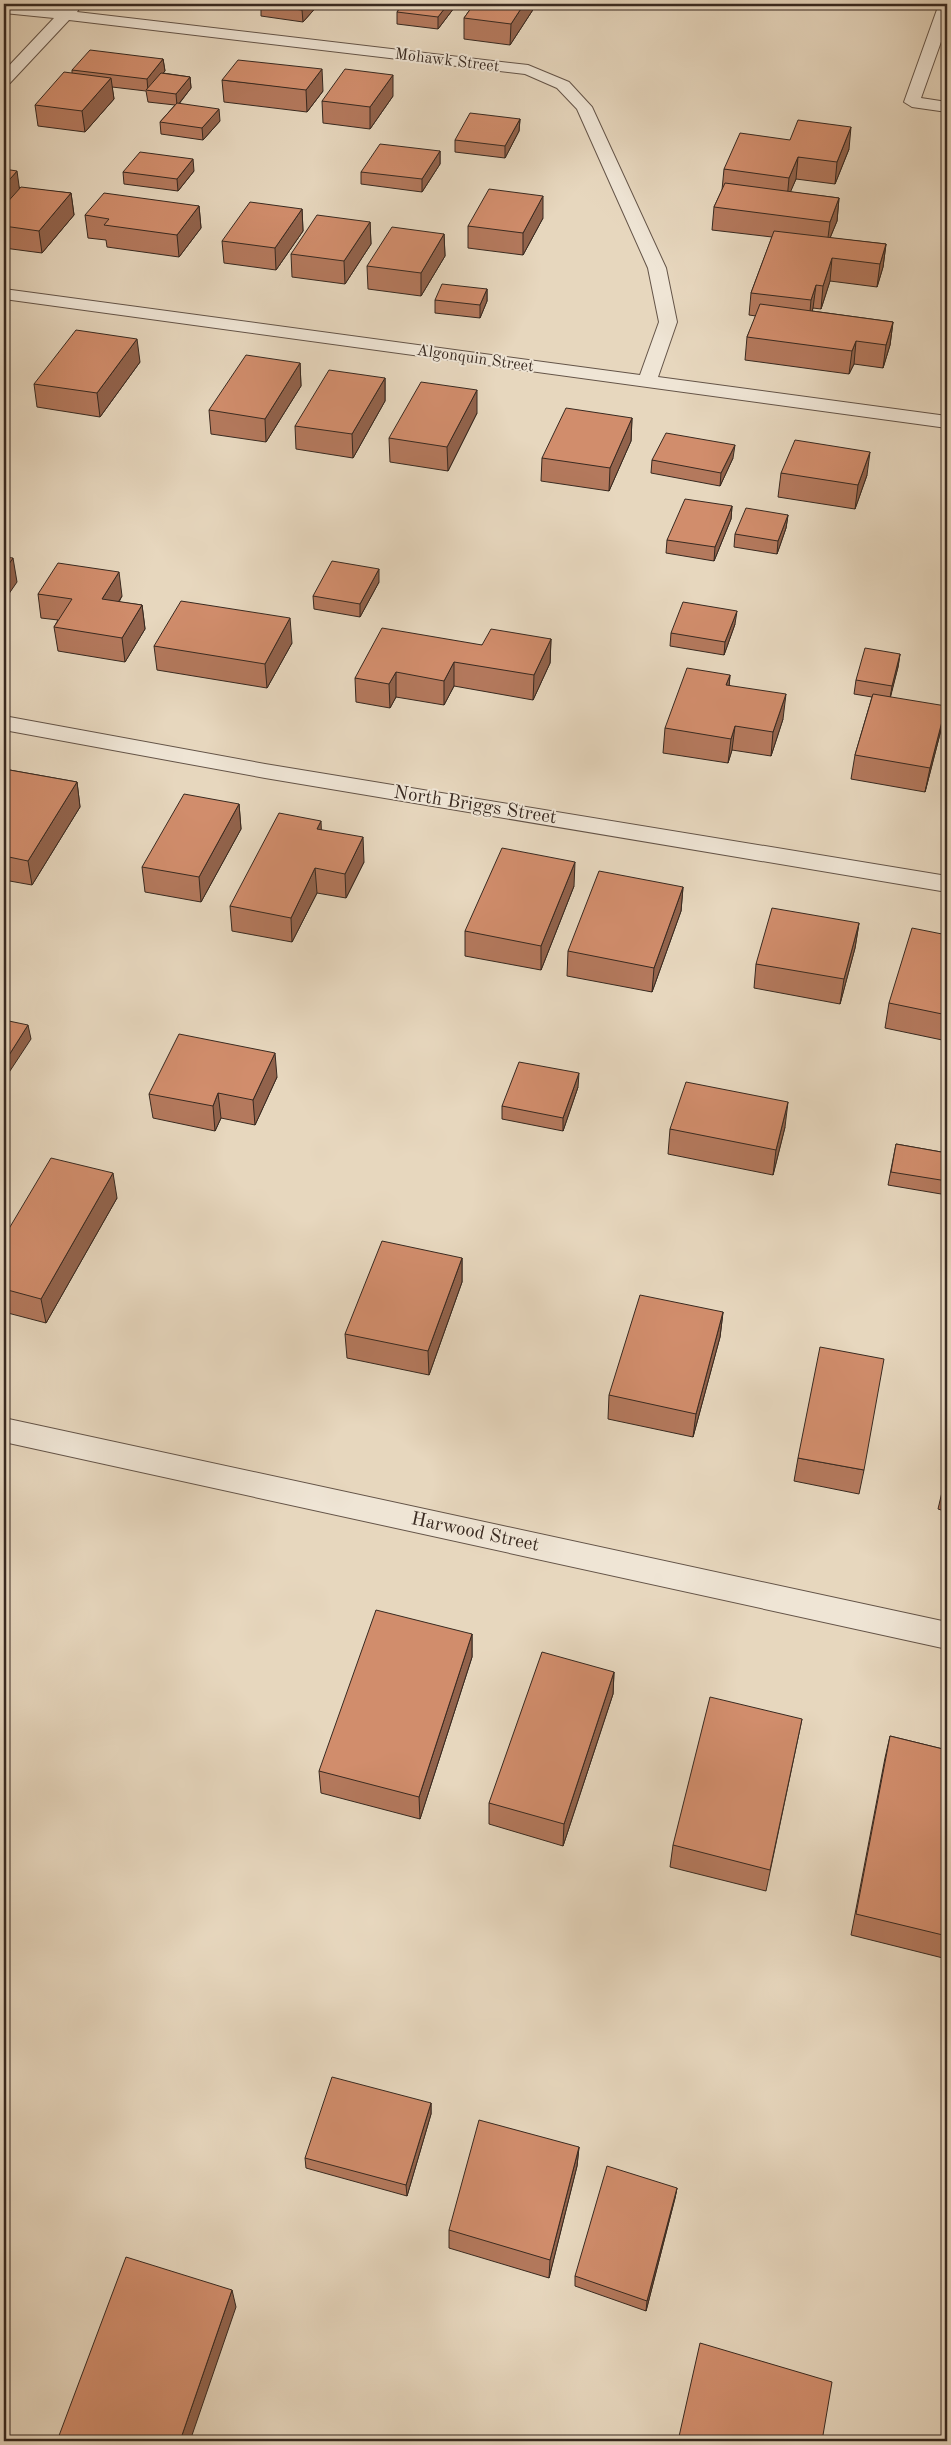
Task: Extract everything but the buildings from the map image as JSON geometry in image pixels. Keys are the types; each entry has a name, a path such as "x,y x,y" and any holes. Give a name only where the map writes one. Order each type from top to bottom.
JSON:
{"street":[{"path":"947,4 912,102 947,107"},
{"name":"Mohawk Street","path":"4,8 70,10 528,70 564,85 584,107 657,268 668,322 647,382"},
{"path":"4,80 70,10"},
{"name":"Algonquin Street","path":"4,294 947,422"},
{"name":"North Briggs Street","path":"4,724 265,771 947,884"},
{"name":"Harwood Street","path":"4,1430 947,1636"}]}
